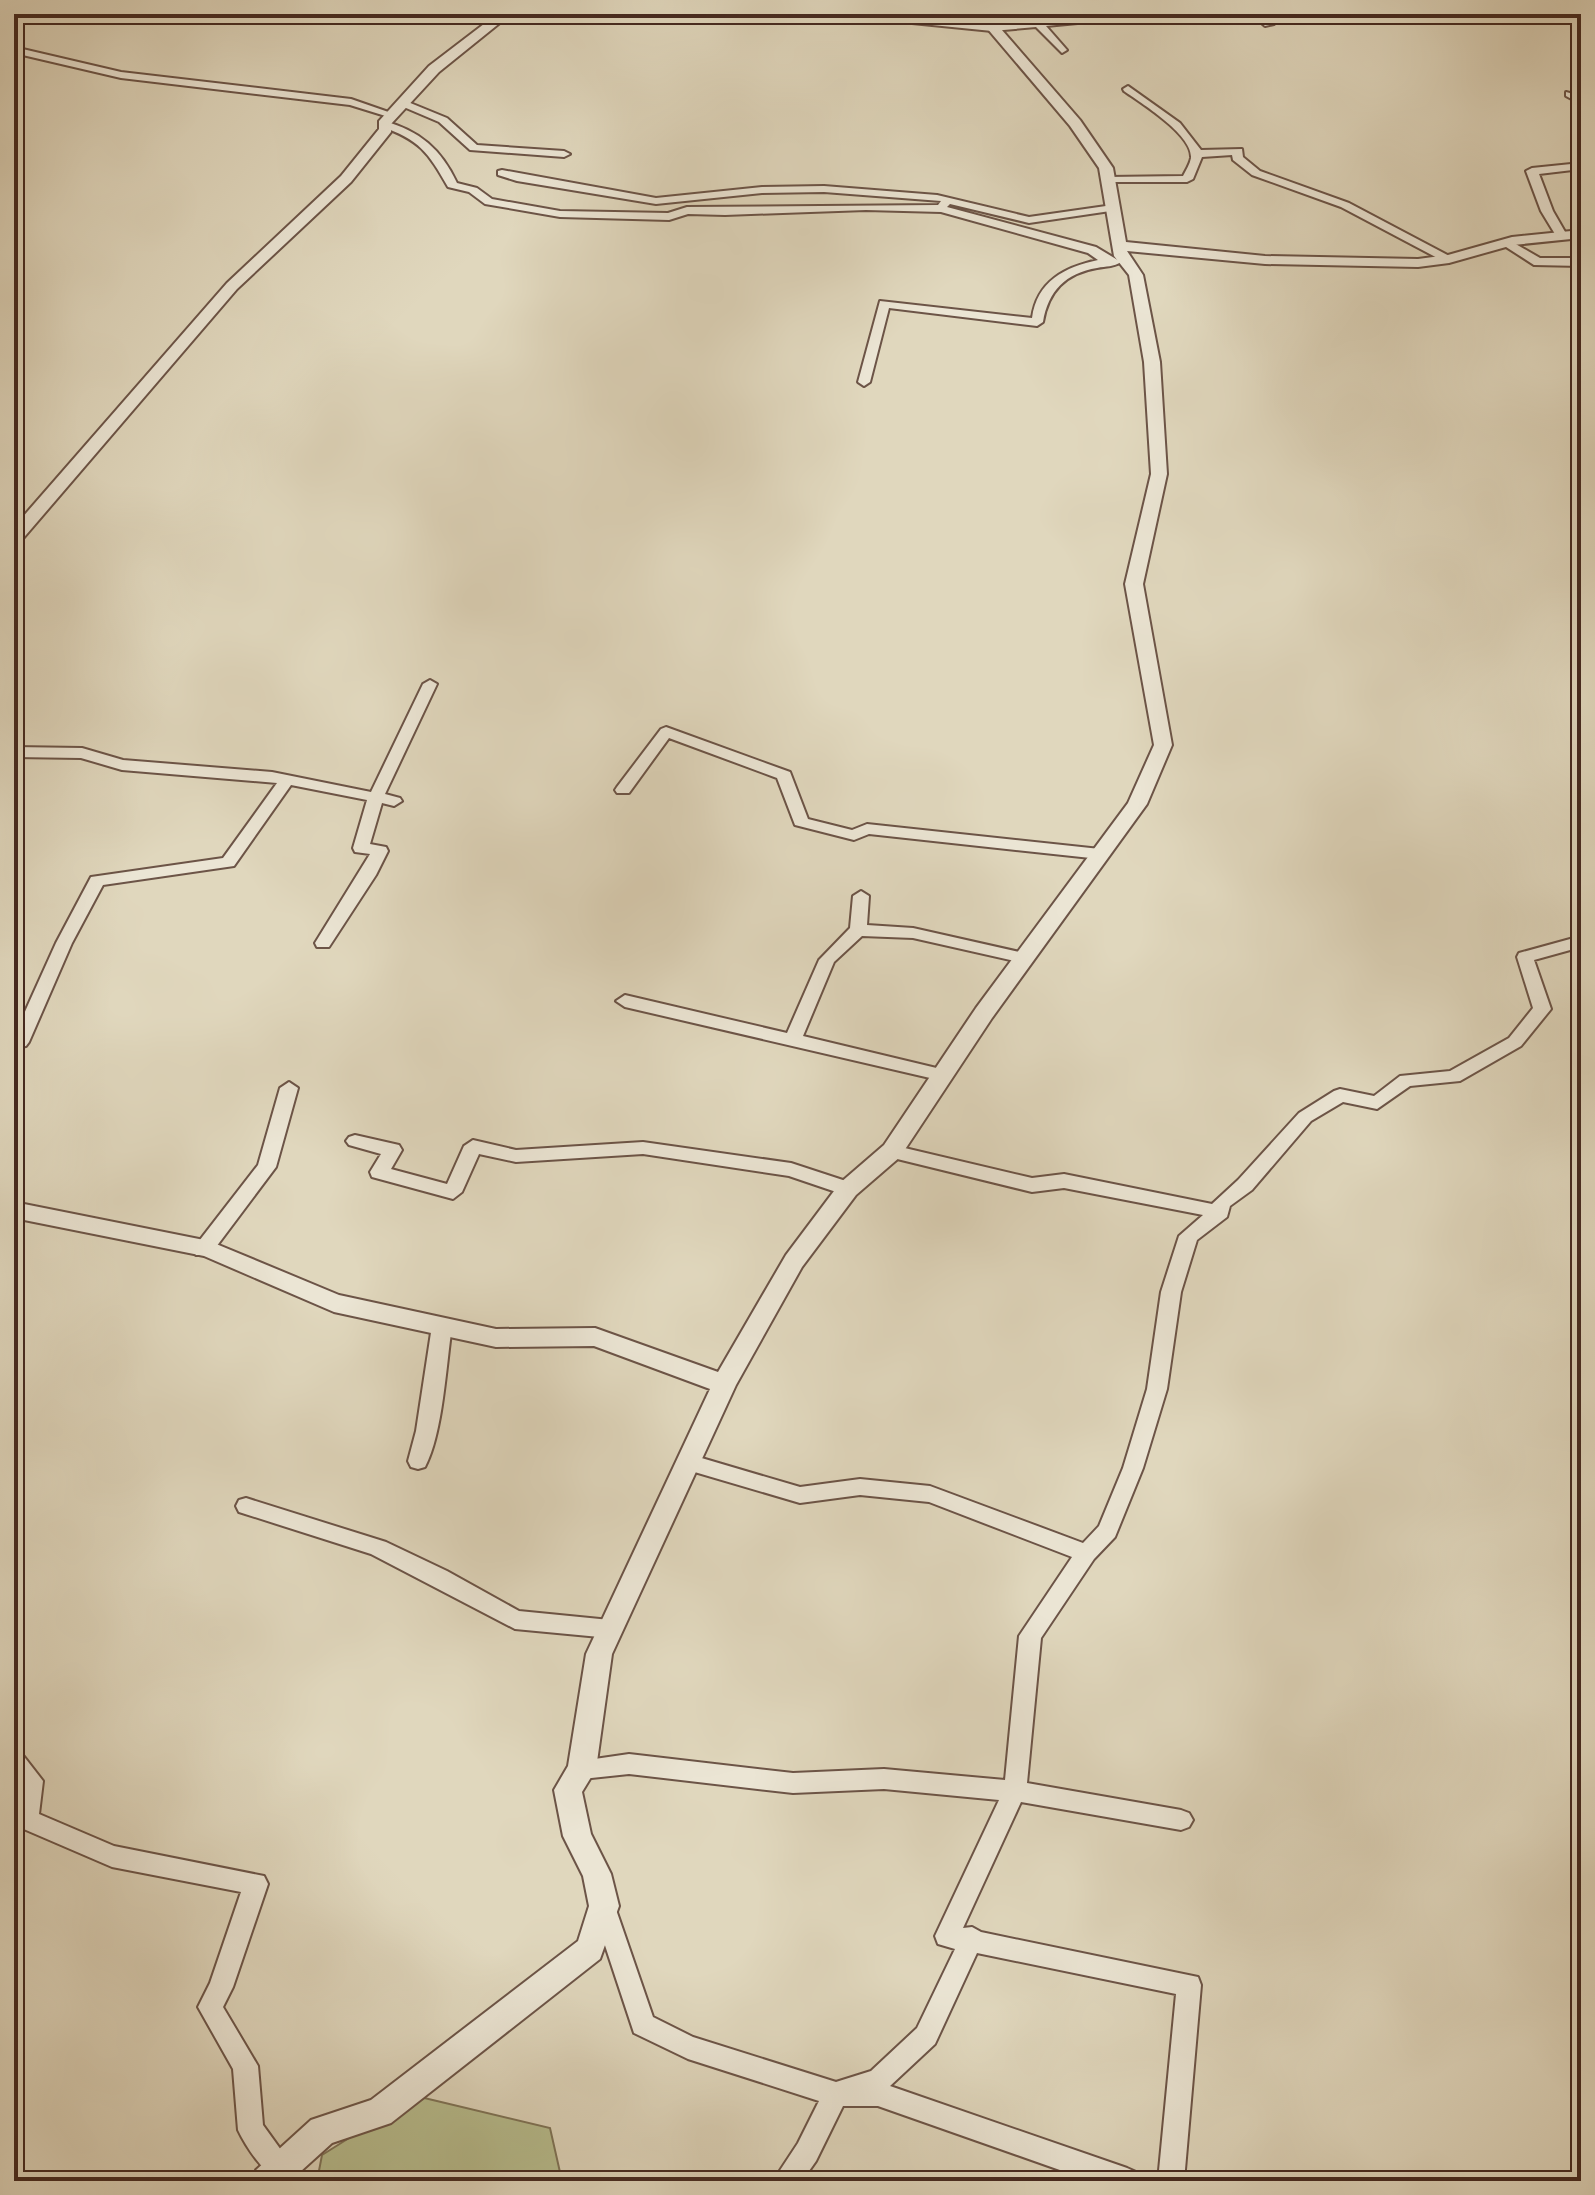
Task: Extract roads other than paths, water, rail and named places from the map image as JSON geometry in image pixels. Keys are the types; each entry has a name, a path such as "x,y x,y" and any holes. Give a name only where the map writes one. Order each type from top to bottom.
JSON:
{"street":[{"path":"14,538 232,286 346,179 386,129 388,119 434,69 505,14"},
{"path":"852,14 992,28 1040,19 1141,14"},
{"path":"981,14 1075,123 1106,168 1119,256 1136,275 1152,362 1159,474 1134,584 1163,745 1137,804 1024,958 892,1151 848,1189 794,1261 724,1384 599,1654 582,1769 568,1790 577,1836 597,1874 604,1906 643,2025 688,2047 836,2094 878,2094 1127,2181"},
{"path":"1256,14 1269,24"},
{"path":"1040,19 1062,50"},
{"path":"14,50 121,75 351,102 388,119 429,145 441,159 452,185 473,190 489,202 560,214 669,217 687,210 836,210 944,204 1119,256 1418,263 1449,259 1507,243 1581,234"},
{"path":"1108,180 1187,179 1197,154 1189,137 1176,124 1128,89"},
{"path":"1570,94 1581,101"},
{"path":"403,103 443,120 474,148 564,154"},
{"path":"1197,154 1238,151 1237,158 1256,173 1345,205 1449,259"},
{"path":"1562,237 1547,211 1532,171 1581,166"},
{"path":"502,173 515,179 553,181 565,186 656,201 762,190 824,189 944,204 1029,220 1113,208"},
{"path":"1507,243 1538,262 1581,262"},
{"path":"864,382 884,304 1037,322 1038,304 1046,289 1070,272 1119,256"},
{"path":"323,943 368,875 380,851 361,848 375,799 430,684"},
{"path":"623,790 666,732 784,775 801,822 854,835 867,829 1100,854"},
{"path":"14,752 82,753 122,765 272,777 394,801"},
{"path":"14,1042 20,1042 64,943 97,881 228,862 285,782"},
{"path":"792,1041 827,960 858,930 861,896"},
{"path":"858,930 913,933 1024,958"},
{"path":"1171,2181 1189,1985 972,1938 947,1936 1015,1791 1030,1636 1086,1553 1108,1531 1133,1468 1157,1389 1171,1292 1189,1236 1220,1212 1221,1203 1245,1185 1305,1117 1340,1095 1377,1103 1406,1080 1454,1077 1515,1042 1542,1009 1525,957 1581,941"},
{"path":"625,1001 943,1075"},
{"path":"203,1250 267,1167 289,1088"},
{"path":"355,1141 393,1150 379,1172 453,1192 473,1146 516,1156 643,1148 791,1170 848,1189"},
{"path":"892,1151 1032,1185 1064,1181 1220,1212"},
{"path":"14,1210 209,1249 334,1303 496,1338 595,1337 724,1384"},
{"path":"418,1461 426,1431 442,1326"},
{"path":"688,1462 800,1495 860,1487 930,1494 1086,1553"},
{"path":"246,1506 378,1548 439,1577 515,1620 610,1629"},
{"path":"14,1761 31,1781 27,1820 112,1856 256,1884 221,1987 210,2007 245,2066 251,2130 274,2174 322,2131 380,2112 553,1981 590,1949 604,1906"},
{"path":"582,1769 629,1764 793,1783 884,1779 1015,1791 1181,1820"},
{"path":"786,2181 807,2152 836,2094 879,2080 926,2036 972,1938"}]}
